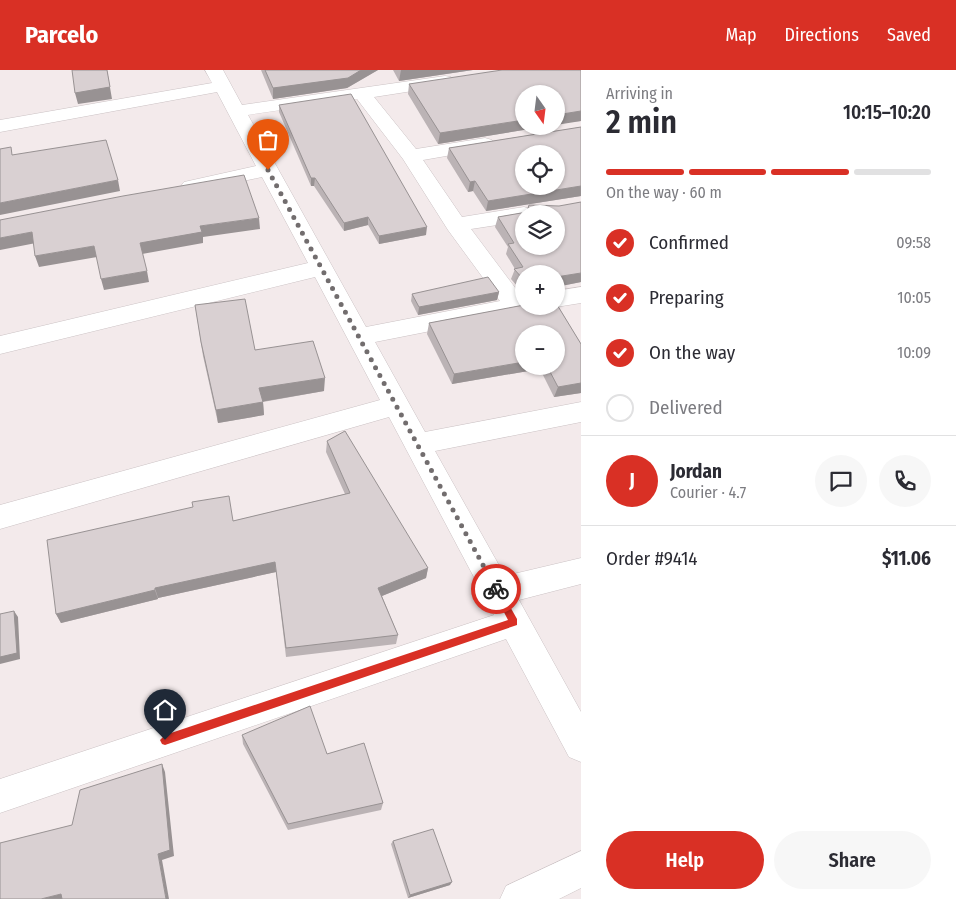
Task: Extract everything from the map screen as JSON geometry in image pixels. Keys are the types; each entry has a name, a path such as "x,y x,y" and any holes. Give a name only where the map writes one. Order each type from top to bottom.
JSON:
{"street":[{"path":"0,126 218,78 581,745"},
{"path":"236,110 466,78"},
{"path":"362,93 411,156 456,225 515,300"},
{"path":"411,156 505,141"},
{"path":"172,189 268,170"},
{"path":"456,225 515,215"},
{"path":"0,345 320,268"},
{"path":"565,298 581,295"},
{"path":"358,337 515,307"},
{"path":"0,517 396,405"},
{"path":"416,444 581,412"},
{"path":"498,592 581,571"},
{"path":"0,796 514,622"},
{"path":"519,899 581,869"}],"building":[{"path":"72,70 107,70 110,87 75,93"},
{"path":"265,70 361,70 348,78 273,88"},
{"path":"502,70 581,70 581,111 565,114 565,85 515,85 515,121 440,133 409,84"},
{"path":"351,94 427,227 379,236 368,217 344,223 315,178 311,178 279,105"},
{"path":"581,127 581,186 565,189 565,145 515,145 515,195 525,195 488,201 475,181 470,182 449,148 531,135 565,135 565,130"},
{"path":"106,140 118,180 0,203 0,149 11,147 12,155"},
{"path":"244,175 259,218 200,226 202,232 140,243 147,271 101,279 94,246 35,256 32,232 0,238 0,220"},
{"path":"581,202 581,273 565,276 565,265 522,265 515,255 565,255 564,205"},
{"path":"515,214 515,255 508,244 514,243 498,217"},
{"path":"488,277 499,292 419,307 412,294"},
{"path":"245,299 255,350 313,341 325,378 259,388 263,402 216,410 195,305"},
{"path":"515,307 515,315 563,315 581,344 581,383 558,387 552,375 565,375 565,325 515,325 515,364 454,374 429,323"},
{"path":"345,431 428,568 378,588 398,635 286,648 275,562 155,588 155,590 56,614 47,540 193,507 192,502 229,496 233,521 350,493 327,441"},
{"path":"14,611 17,653 0,657 0,614"},
{"path":"310,706 327,754 364,743 383,803 288,824 242,735"},
{"path":"162,764 170,850 158,854 166,899 62,899 61,894 41,899 0,899 0,843 72,825 80,790"},
{"path":"433,829 452,882 410,895 393,841"}],"way so far":[{"path":"268,170 496,589"}],"route":[{"path":"165,740 514,622 496,589"}]}
